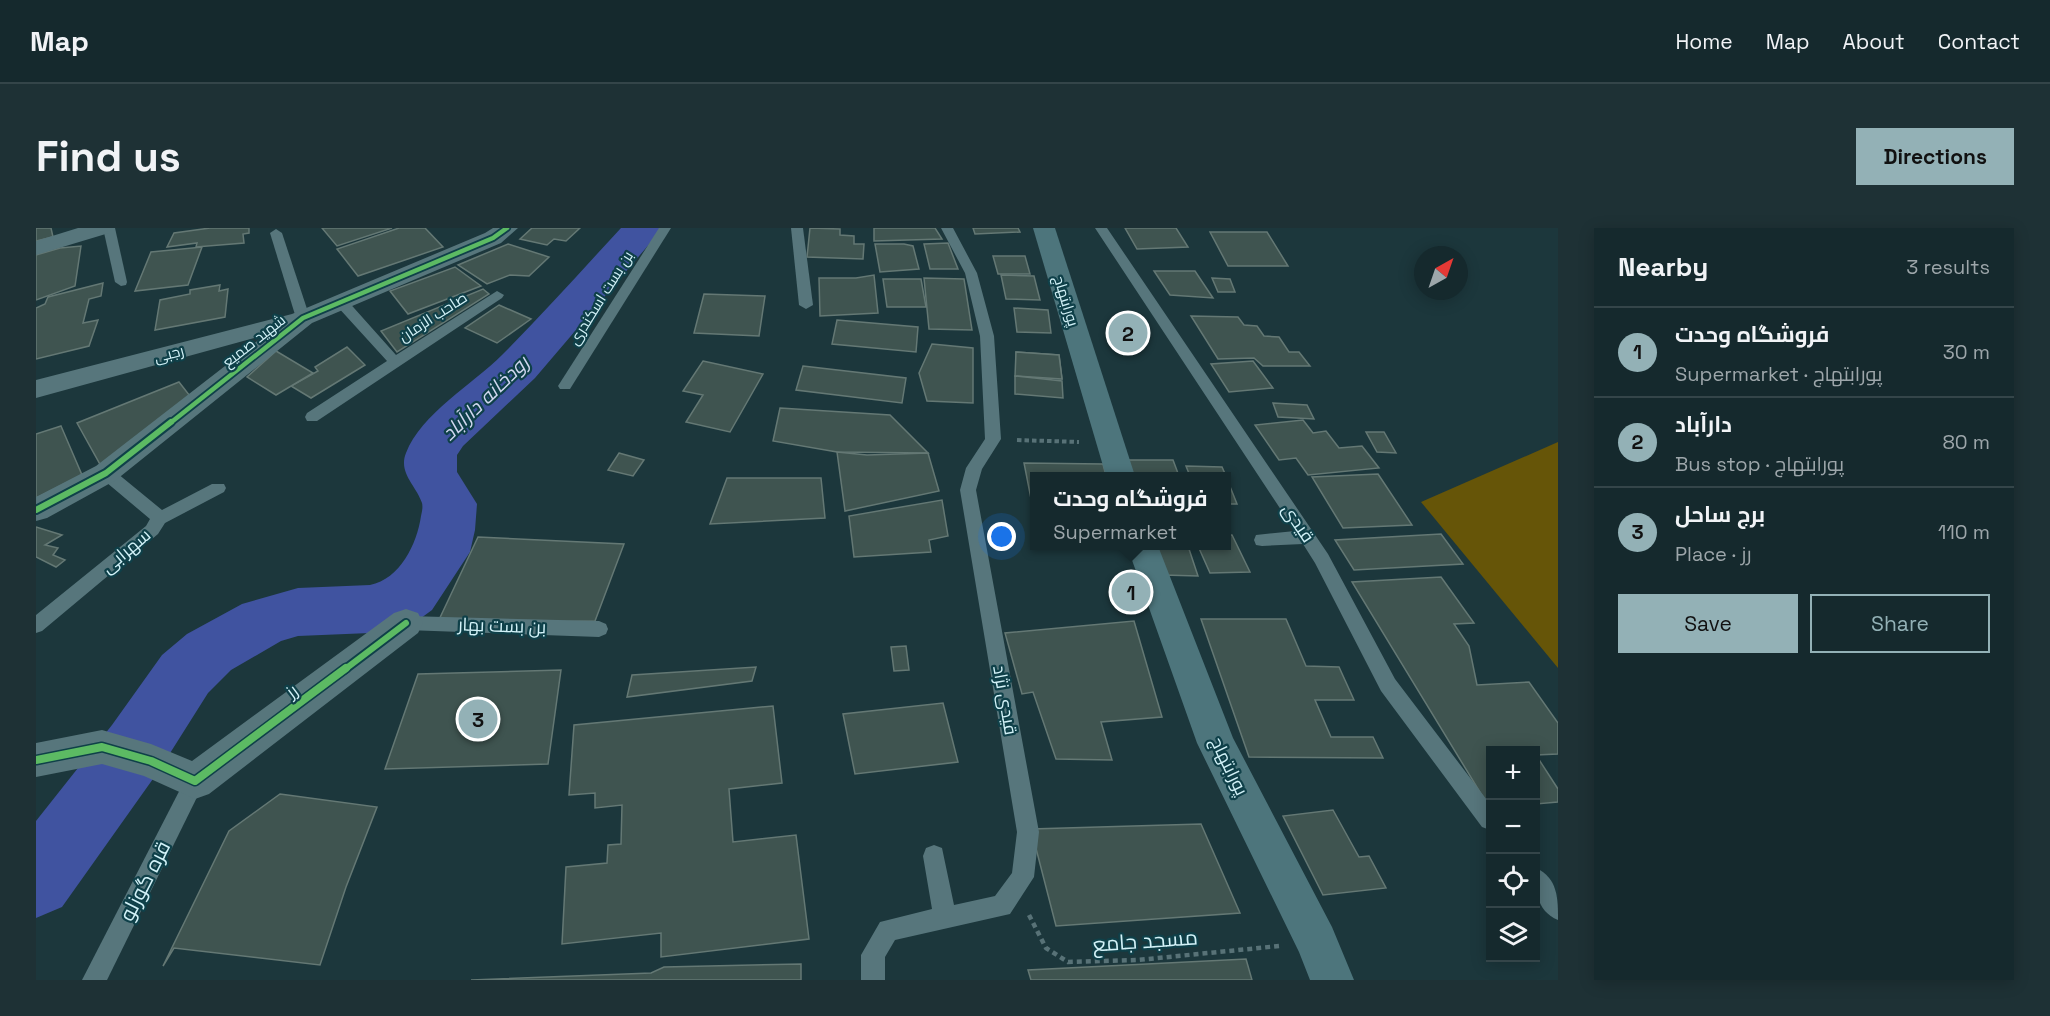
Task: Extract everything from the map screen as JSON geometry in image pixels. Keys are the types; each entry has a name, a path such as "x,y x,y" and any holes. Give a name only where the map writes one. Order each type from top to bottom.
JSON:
{"main road":[{"name":"پورابتهاج","path":"1044,228 1119,472"},
{"name":"پورابتهاج","path":"1144,550 1216,742 1317,942 1332,980"}],"street":[{"path":"36,248 71,232 101,228"},
{"name":"شهید صمیع","path":"36,510 106,473 303,318 493,238 507,228"},
{"name":"رجبی","path":"36,389 303,318"},
{"name":"رز","path":"195,781 405,623"},
{"path":"36,760 102,747 151,761 195,781"}],"lane":[{"path":"109,228 121,282"},
{"name":"بن بست اسکندری","path":"565,386 665,228"},
{"path":"797,228 806,305"},
{"path":"947,228 971,273 987,336 993,439"},
{"name":"قیدی","path":"1101,228 1322,559 1388,685 1486,812"},
{"path":"276,233 303,318"},
{"name":"صاحب الزمان","path":"341,302 395,362 497,295"},
{"path":"312,417 395,362"},
{"name":"قیدی نژاد","path":"873,980 873,955 888,930 1002,906 1023,877 1028,832 968,490 975,468 993,439"},
{"name":"سهرابی","path":"36,626 152,530 159,519 153,511 106,473"},
{"path":"159,519 218,488"},
{"path":"1262,540 1306,537"},
{"name":"بن بست بهار","path":"405,623 599,629"},
{"name":"قره گوزلو","path":"94,980 195,781"},
{"path":"934,856 945,918"},
{"path":"1540,884 1558,909"}],"path":[{"path":"993,439 1066,443 1110,441"}],"shaded area":[{"path":"1558,442 1558,668 1421,502"}],"building":[{"path":"36,228 51,228 53,237 36,241"},
{"path":"210,228 249,228 249,233 243,234 244,243 196,247 197,243 167,247 174,233"},
{"path":"322,228 392,228 337,246"},
{"path":"399,228 425,228 443,247 358,276 337,249"},
{"path":"532,228 580,228 566,241 554,239 547,245 520,239"},
{"path":"810,228 840,229 840,235 854,236 854,244 864,244 863,259 807,257"},
{"path":"874,228 935,228 942,239 874,241"},
{"path":"973,228 1018,228 1020,232 975,234"},
{"path":"1125,228 1176,228 1188,247 1137,249"},
{"path":"1210,232 1267,232 1288,266 1228,266"},
{"path":"948,243 958,269 930,269 924,244"},
{"path":"508,244 549,257 529,276 510,275 487,284 458,265"},
{"path":"875,244 913,246 919,269 880,272"},
{"path":"81,246 75,286 36,300 36,255 60,248"},
{"path":"202,247 188,285 135,291 151,252"},
{"path":"993,256 1025,256 1030,274 998,274"},
{"path":"455,267 481,286 408,314 390,291"},
{"path":"1154,271 1195,271 1213,298 1170,295"},
{"path":"874,275 878,313 820,316 819,278 856,278"},
{"path":"1001,275 1034,276 1040,300 1006,299"},
{"path":"924,278 964,279 972,330 929,329"},
{"path":"1212,278 1230,279 1235,292 1218,292"},
{"path":"883,279 921,279 926,307 887,307"},
{"path":"103,283 101,296 89,299 83,323 98,320 89,346 36,359 36,308 45,304 48,297"},
{"path":"220,285 219,291 228,289 225,317 155,330 160,300 190,294 190,290"},
{"path":"483,289 489,294 397,352 381,331"},
{"path":"704,294 765,296 759,336 694,333"},
{"path":"499,305 531,319 497,343 465,328"},
{"path":"1014,308 1048,310 1051,333 1017,332"},
{"path":"1191,316 1238,317 1244,325 1257,326 1264,336 1279,337 1289,352 1299,352 1310,366 1263,366 1254,358 1218,359"},
{"path":"837,320 918,327 916,352 832,344"},
{"path":"932,344 973,348 973,403 927,401 919,373"},
{"path":"347,347 365,365 311,398 291,386 318,371 315,367"},
{"path":"276,351 313,373 276,395 247,377"},
{"path":"1016,352 1059,355 1062,379 1017,376"},
{"path":"1016,352 1059,355 1062,379 1015,376"},
{"path":"703,361 763,374 730,432 686,422 703,395 683,391"},
{"path":"1253,361 1273,388 1229,392 1211,364"},
{"path":"803,366 906,378 902,403 796,390"},
{"path":"1015,376 1062,381 1063,398 1015,394"},
{"path":"179,382 190,396 101,466 77,423"},
{"path":"1273,403 1307,405 1314,419 1278,417"},
{"path":"780,408 890,415 928,453 837,452 773,441"},
{"path":"1303,420 1313,433 1326,431 1339,448 1362,446 1379,468 1308,475 1296,458 1279,460 1255,425"},
{"path":"61,426 82,475 36,498 36,434"},
{"path":"1366,432 1384,432 1396,453 1377,452"},
{"path":"837,452 867,455 928,453 939,491 845,511"},
{"path":"619,453 644,460 633,476 608,470"},
{"path":"1128,460 1173,460 1178,472 1132,472"},
{"path":"1024,463 1103,464 1105,472 1030,472 1030,494"},
{"path":"1186,466 1222,467 1224,472 1188,472"},
{"path":"1378,474 1412,525 1343,528 1312,477"},
{"path":"727,478 821,478 825,518 710,524"},
{"path":"1231,489 1237,504 1231,504"},
{"path":"942,500 948,536 929,540 931,552 854,557 849,516"},
{"path":"36,527 62,535 45,545 58,548 53,555 65,560 56,567 36,557"},
{"path":"1441,534 1463,564 1354,570 1335,540"},
{"path":"1232,535 1250,572 1210,573 1200,550 1231,550"},
{"path":"478,537 624,544 595,621 437,624"},
{"path":"1155,550 1189,550 1198,576 1163,575"},
{"path":"1441,577 1474,623 1454,624 1469,646 1477,685 1529,682 1558,723 1558,754 1540,755 1540,746 1486,746 1486,802 1352,582"},
{"path":"1201,619 1286,619 1306,666 1339,667 1354,700 1315,700 1331,737 1373,737 1383,758 1249,757"},
{"path":"1134,621 1162,717 1101,722 1112,760 1056,759 1033,692 1022,694 1005,633"},
{"path":"906,646 909,670 894,671 891,647"},
{"path":"756,667 752,681 627,697 632,675"},
{"path":"561,670 548,764 385,769 418,674"},
{"path":"943,703 958,762 855,774 843,714"},
{"path":"773,706 782,783 729,789 733,842 796,835 809,939 661,957 661,933 562,944 566,867 607,863 608,845 621,844 622,805 595,808 595,793 569,795 574,725"},
{"path":"1540,761 1558,789 1558,802 1540,804"},
{"path":"280,794 377,807 346,887 320,965 174,948 163,966 229,831"},
{"path":"1333,810 1359,857 1369,856 1386,888 1323,895 1283,816"},
{"path":"1201,824 1240,913 1056,926 1031,829"},
{"path":"1246,959 1252,980 1031,980 1028,970"},
{"path":"801,964 801,980 471,980 651,973 664,967"}],"waterway":[{"name":"رودخانه دارآباد","path":"36,881 136,747 185,674 209,652 264,621 298,612 370,609 396,604 411,593 441,552 447,530 450,504 431,473 431,454 445,434 518,367 643,228"}],"cycle path":[{"path":"36,510 106,473 303,318 493,238 507,228"},
{"path":"36,760 102,747 151,761 195,781 406,623"}],"place":[{"name":"دارآباد","path":"1128,333"},
{"name":"فروشگاه وحدت","path":"1131,592"},
{"name":"برج ساحل","path":"478,719"}]}
